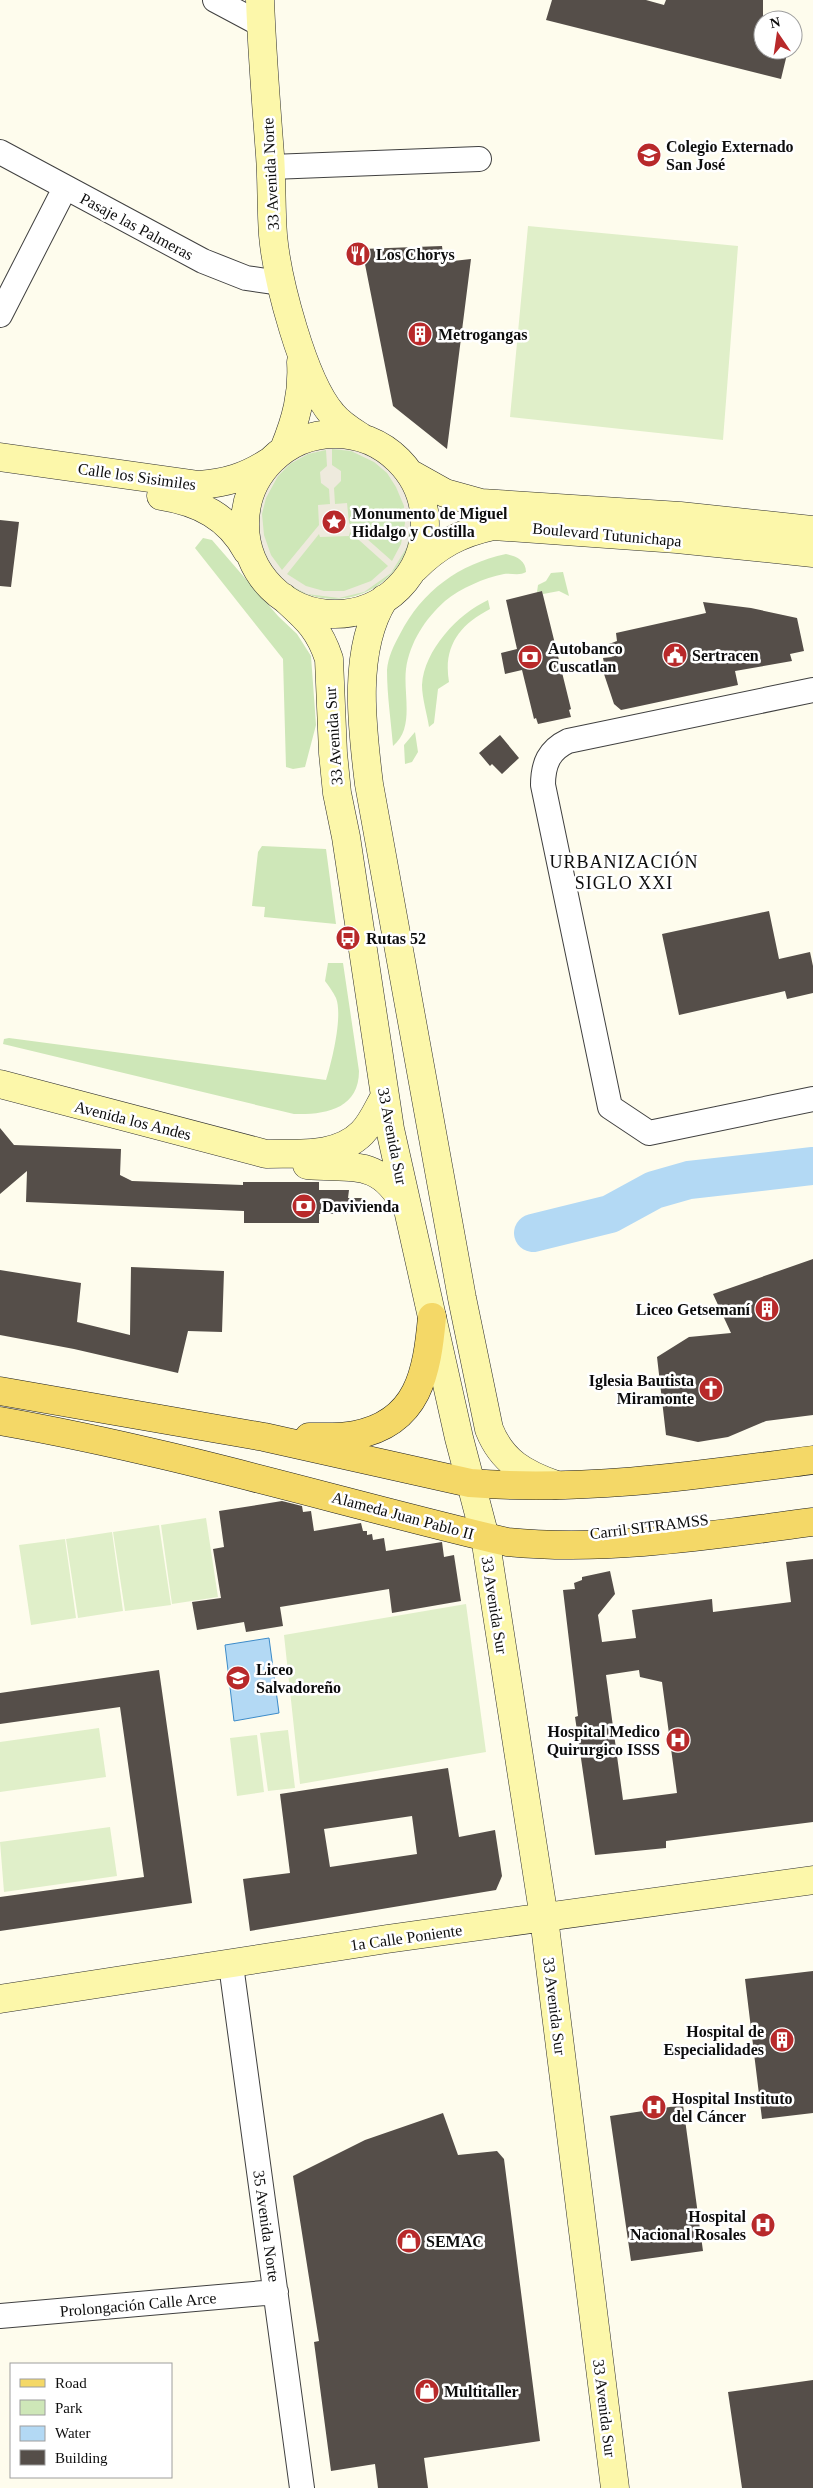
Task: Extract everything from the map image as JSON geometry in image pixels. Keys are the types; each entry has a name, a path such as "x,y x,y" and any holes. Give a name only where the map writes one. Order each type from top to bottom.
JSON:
{"main road":[{"path":"264,1437 355,1435 391,1420 412,1399 423,1377 432,1317"},
{"path":"0,1391 264,1437 470,1483 498,1486 556,1486 640,1480 813,1460"},
{"name":"Alameda Juan Pablo II","path":"0,1421 83,1436 220,1468 507,1542 540,1545 651,1541 813,1522"},
{"name":"Carril SITRAMSS","path":"498,1486 507,1494 529,1498 651,1492 813,1473"},
{"name":"Carril SITRAMSS","path":"485,1537 561,1536 813,1506"}],"street":[{"path":"215,0 260,12"},
{"name":"33 Avenida Norte","path":"260,12 271,167 273,236 280,283 307,371 331,413 346,428 390,452 411,474"},
{"name":"Pasaje las Palmeras","path":"0,152 65,188 224,270 246,278 280,283"},
{"path":"271,167 479,159"},
{"path":"0,315 65,188"},
{"name":"33 Avenida Norte","path":"250,557 245,526 246,506 253,486 277,455 297,417 302,383 300,346"},
{"name":"Calle los Sisimiles","path":"0,457 199,485 224,483 240,478 300,440 319,435 334,434 364,438"},
{"name":"Calle los Sisimiles","path":"0,473 192,502 210,511 227,523 240,538 264,579 283,597"},
{"path":"411,474 420,495 425,515 424,543 413,570"},
{"name":"Boulevard Tutunichapa","path":"411,474 444,493 481,503 680,516 813,530"},
{"name":"Boulevard Tutunichapa","path":"384,599 405,581 430,553 449,540 470,531 493,526 678,539 813,554"},
{"path":"283,597 302,608 333,614 354,612 384,599"},
{"name":"33 Avenida Sur","path":"283,597 304,616 322,638 328,659 337,793 346,836 390,1129 470,1483 485,1537 544,1918 615,2488"},
{"name":"33 Avenida Sur","path":"384,599 370,627 365,654 363,734 369,790 462,1298 489,1429 496,1447 515,1465 531,1476 556,1486"},
{"path":"813,690 568,742 559,746 548,757 543,771 543,785 610,1107 649,1133 813,1099"},
{"path":"341,1165 375,1144 390,1129 404,1110 420,1064"},
{"name":"Avenida los Andes","path":"0,1084 266,1154 310,1154 351,1142 364,1131 385,1096"},
{"name":"Avenida los Andes","path":"266,1154 282,1164 341,1165 377,1173 395,1187 409,1211"},
{"name":"1a Calle Poniente","path":"0,1999 813,1880"},
{"name":"35 Avenida Norte","path":"230,1965 302,2488"},
{"name":"Prolongación Calle Arce","path":"0,2316 276,2292"}],"green space":[{"path":"528,226 738,246 723,440 510,417"},
{"path":"334,443 364,449 377,456 389,466 399,478 406,491 412,521 406,551 399,564 389,576 377,586 364,593 334,599 304,593 291,586 279,576 269,564 262,551 256,521 262,491 269,478 279,466 291,456 304,449"},
{"path":"203,538 212,540 278,616 297,634 311,656 316,725 305,767 293,769 286,767 283,659 195,548"},
{"path":"506,554 520,559 526,568 526,572 521,574 504,574 473,584 445,601 425,623 415,640 408,659 405,679 406,720 400,739 393,746 387,670 390,656 400,634 419,605 444,582 458,572 473,565"},
{"path":"563,572 569,596 559,591 543,594 542,591 537,592 538,585 546,581 551,573"},
{"path":"488,600 490,609 479,615 462,630 451,648 448,669 449,682 438,689 434,723 429,727 422,685 429,659 436,646 454,624 465,614"},
{"path":"415,732 418,752 412,762 405,764 404,745"},
{"path":"262,846 326,849 336,924 264,917 265,907 252,906 258,852"},
{"path":"328,963 343,963 359,1071 357,1084 347,1102 328,1111 294,1114 3,1044 4,1039 9,1038 326,1080 334,1050 338,1016 336,998 325,981"},
{"path":"206,1518 218,1597 172,1604 161,1525"},
{"path":"159,1525 171,1605 125,1611 113,1532"},
{"path":"112,1532 123,1611 78,1618 66,1539"},
{"path":"65,1539 76,1618 31,1625 19,1545"},
{"path":"466,1604 486,1752 300,1784 284,1635"},
{"path":"99,1728 106,1777 0,1792 0,1742"},
{"path":"288,1730 295,1788 268,1791 260,1733"},
{"path":"257,1735 264,1792 237,1796 230,1738"},
{"path":"110,1827 117,1876 4,1892 0,1842"}],"shaded area":[{"path":"331,443 363,448 385,461 404,486 412,516 407,547 391,573 364,592 339,598 307,594 278,576 262,553 255,522 261,491 279,464 300,450","holes":["332,449 351,451 374,462 387,473 396,487 404,506 405,523 401,544 392,561 349,523 347,503 335,504 334,488 341,481 341,471 332,465","326,450 327,466 320,472 321,483 329,489 330,504 318,505 319,525 282,570 271,555 264,535 262,514 266,498 278,476 290,464 308,454","350,532 388,566 371,581 344,591 324,591 306,586 287,574 319,534 320,537 349,536"]}],"water":[{"path":"269,1638 279,1713 234,1721 225,1645"}],"building":[{"path":"552,0 646,0 664,5 666,0 763,0 763,10 753,10 753,60 786,60 781,79 546,20"},
{"name":"Metrogangas","path":"442,246 444,262 471,259 447,449 393,406 362,249"},
{"path":"0,520 19,522 11,587 0,586"},
{"path":"542,591 571,709 569,710 571,717 538,724 536,718 534,719 522,670 505,674 501,653 517,649 506,600"},
{"name":"Sertracen","path":"703,602 751,608 797,618 804,651 790,654 792,661 735,671 738,685 621,710 614,704 604,674 606,673 603,658 612,657 609,644 617,641 616,633 706,613"},
{"path":"500,735 519,758 502,774 492,764 490,766 479,753"},
{"path":"769,911 779,959 810,952 813,966 813,993 787,999 785,991 679,1015 662,934"},
{"path":"0,1128 14,1145 121,1149 120,1175 132,1181 243,1185 243,1182 319,1182 319,1190 349,1190 348,1198 365,1198 365,1214 319,1214 319,1223 244,1223 244,1211 26,1202 27,1171 0,1194"},
{"path":"813,1259 813,1415 766,1421 728,1437 698,1442 666,1435 657,1357 689,1337 731,1333 713,1294"},
{"path":"131,1267 224,1271 222,1332 188,1331 178,1373 74,1349 0,1335 0,1270 81,1283 77,1322 130,1335"},
{"path":"282,1501 302,1506 303,1512 311,1511 314,1531 361,1523 363,1531 367,1531 367,1535 372,1534 373,1540 384,1538 386,1551 442,1542 444,1557 454,1555 461,1601 392,1613 389,1589 280,1607 283,1626 246,1632 244,1622 197,1630 192,1602 221,1598 213,1549 224,1547 219,1511"},
{"path":"813,1559 813,1822 666,1841 666,1848 595,1855 575,1717 578,1716 563,1590 575,1589 574,1583 582,1580 582,1577 610,1571 615,1594 598,1615 602,1642 636,1638 632,1610 712,1599 713,1612 791,1602 786,1562","holes":["639,1670 640,1677 662,1682 677,1793 623,1800 606,1675"]},
{"path":"159,1670 192,1903 0,1931 0,1897 144,1877 120,1707 0,1724 0,1693"},
{"path":"448,1768 459,1837 495,1830 502,1876 496,1890 250,1931 243,1879 290,1873 280,1794","holes":["412,1816 417,1854 330,1867 324,1829"]},
{"name":"Hospital de Especialidades","path":"813,1971 813,2113 762,2119 745,1979"},
{"path":"683,2105 703,2251 631,2261 610,2116"},
{"path":"443,2113 458,2155 497,2151 504,2159 540,2441 424,2458 428,2488 378,2488 375,2464 331,2471 314,2342 319,2341 293,2176 365,2140"},
{"path":"813,2380 813,2488 742,2488 728,2392"}],"waterway":[{"path":"533,1233 610,1214 654,1190 689,1180 813,1166"}],"place":[{"name":"Colegio Externado San José","path":"649,155"},
{"name":"Los Chorys","path":"358,254"},
{"name":"Metrogangas","path":"420,334"},
{"name":"Monumento de Miguel Hidalgo y Costilla","path":"334,522"},
{"name":"Sertracen","path":"675,655"},
{"name":"Autobanco Cuscatlan","path":"530,657"},
{"name":"Rutas 52","path":"348,938"},
{"name":"Davivienda","path":"304,1206"},
{"name":"Liceo Getsemaní","path":"767,1309"},
{"name":"Iglesia Bautista Miramonte","path":"711,1389"},
{"name":"Liceo Salvadoreño","path":"238,1678"},
{"name":"Hospital Medico Quirurgico ISSS","path":"678,1740"},
{"name":"Hospital de Especialidades","path":"782,2040"},
{"name":"Hospital Instituto del Cáncer","path":"654,2107"},
{"name":"Hospital Nacional Rosales","path":"763,2225"},
{"name":"SEMAC","path":"409,2241"},
{"name":"Multitaller","path":"427,2391"}],"district":[{"name":"URBANIZACIÓN SIGLO XXI","path":"624,872"}]}
